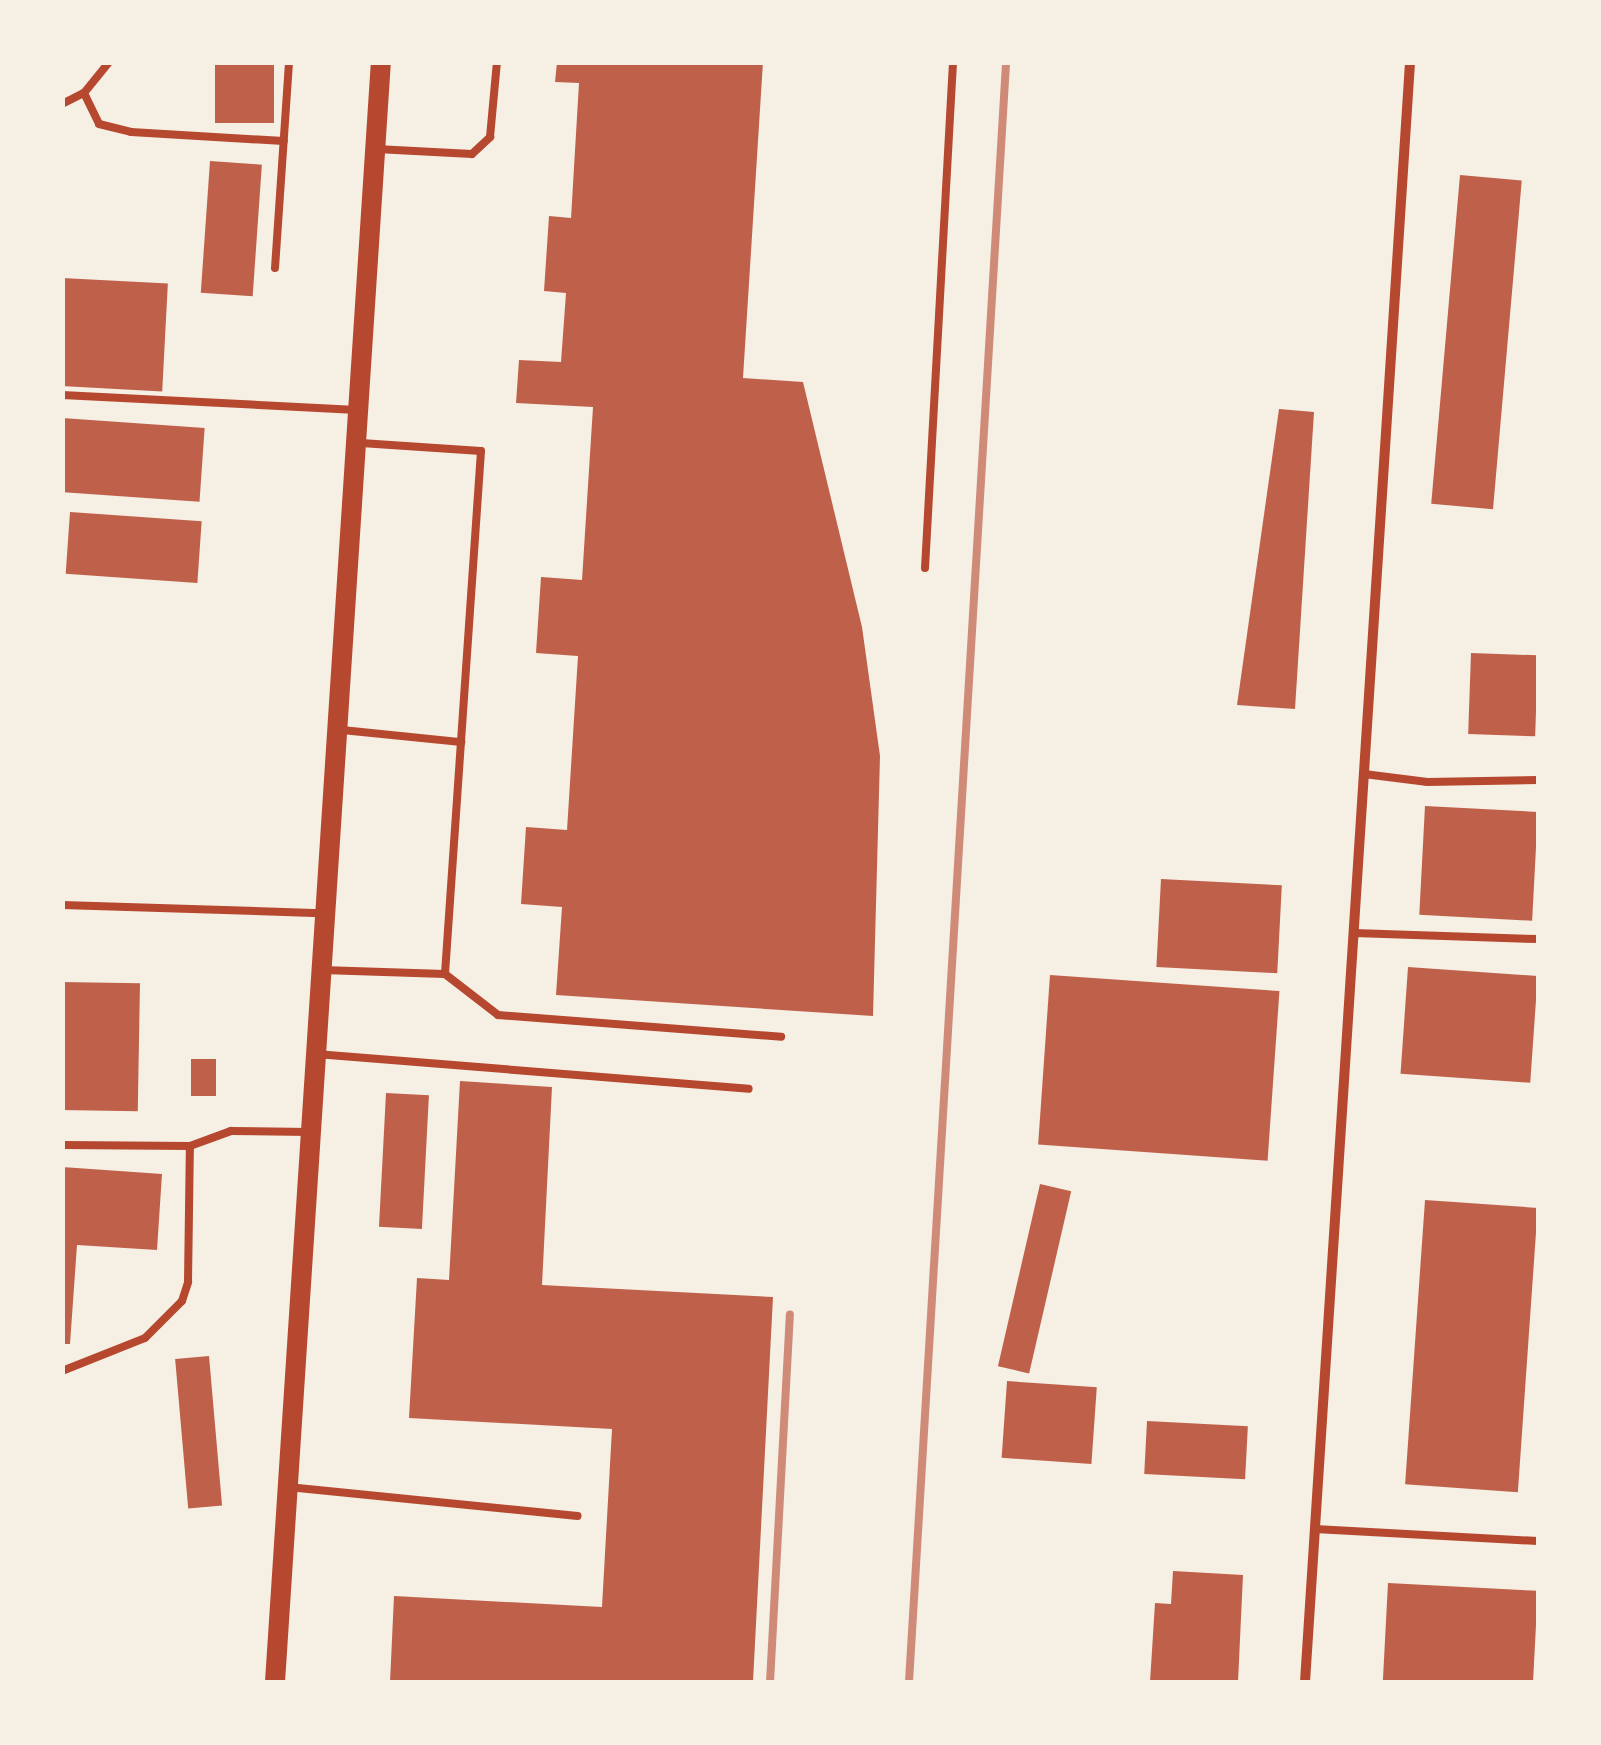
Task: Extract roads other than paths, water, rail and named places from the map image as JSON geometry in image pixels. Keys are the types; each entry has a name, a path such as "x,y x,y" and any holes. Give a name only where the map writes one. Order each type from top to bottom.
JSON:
{"main road":[{"path":"276,1682 381,62"}],"street":[{"path":"1305,1682 1410,62"}],"lane":[{"path":"62,104 84,92 110,62"},
{"path":"275,268 289,62"},
{"path":"375,149 472,154 490,137 497,62"},
{"path":"925,568 953,62"},
{"path":"84,92 99,124 131,132 284,141"},
{"path":"62,395 358,410"},
{"path":"356,443 481,451 445,974"},
{"path":"337,729 461,742"},
{"path":"1364,774 1427,782 1538,780"},
{"path":"62,904 325,913"},
{"path":"1354,933 1538,939"},
{"path":"322,970 445,974 498,1016 781,1037"},
{"path":"316,1054 750,1089"},
{"path":"62,1145 190,1146 231,1131 310,1132"},
{"path":"62,1371 144,1338 182,1300 188,1282 190,1146"},
{"path":"288,1487 578,1516"},
{"path":"1315,1529 1538,1541"}],"railway":[{"path":"909,1682 1006,62"},
{"path":"770,1682 790,1315"}]}
